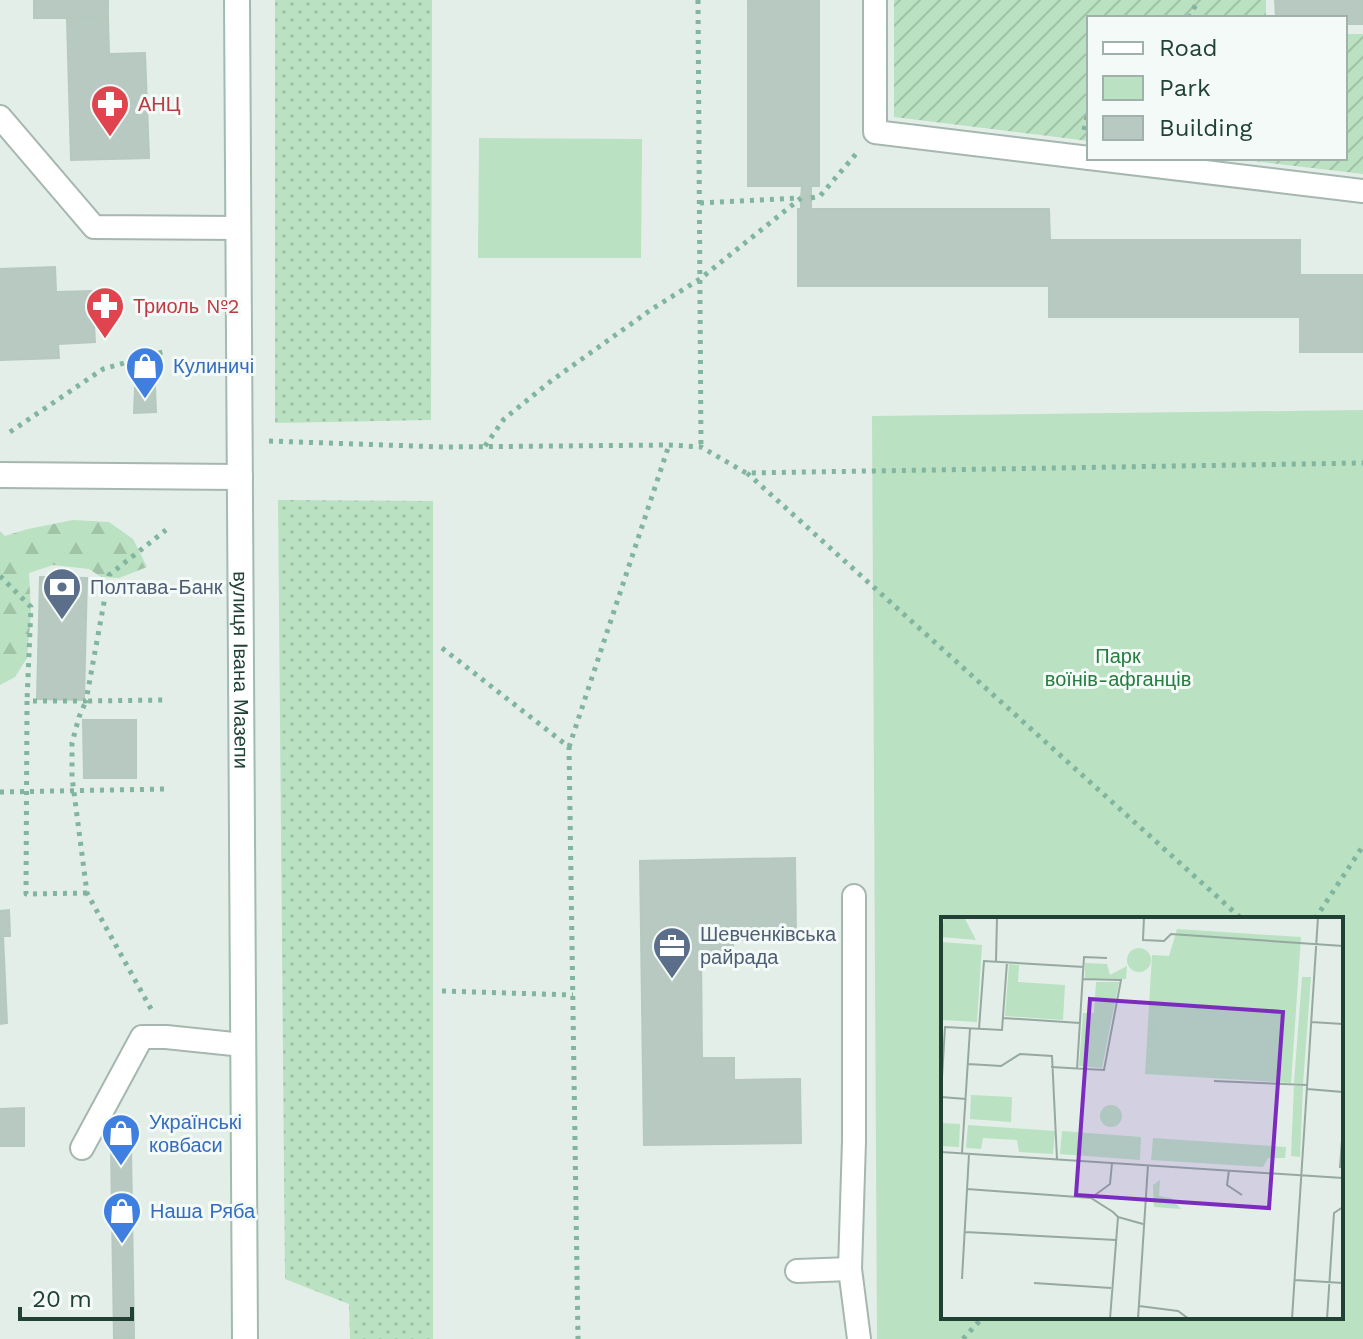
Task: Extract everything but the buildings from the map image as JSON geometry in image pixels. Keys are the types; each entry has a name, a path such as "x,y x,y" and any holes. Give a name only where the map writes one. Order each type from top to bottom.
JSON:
{"main road":[{"name":"вулиця Івана Мазепи","path":"237,0 245,1339"},
{"path":"0,475 240,477"}],"lane":[{"path":"875,0 875,132 1087,158"},
{"path":"0,117 94,227 238,228"},
{"path":"1106,160 1363,191"},
{"path":"854,896 854,1141 850,1269 859,1339"},
{"path":"82,1148 142,1037 243,1045"},
{"path":"797,1271 850,1269"}],"path":[{"path":"698,0 701,447"},
{"path":"811,198 820,196 875,132"},
{"path":"484,447 504,419 551,381 700,279 801,198 700,203"},
{"path":"10,432 103,369 166,351"},
{"path":"240,440 443,447 701,447 746,473 1240,917"},
{"path":"578,1339 569,747 669,445"},
{"path":"746,473 1363,463"},
{"path":"166,530 109,575 86,701 72,743 72,777 87,893 166,1037"},
{"path":"0,576 31,607 26,894 87,893"},
{"path":"442,648 569,747"},
{"path":"27,701 165,700"},
{"path":"0,792 165,789"},
{"path":"1316,917 1363,846"},
{"path":"442,991 573,995"},
{"path":"963,1339 981,1319"}],"green space":[{"path":"275,0 432,0 431,420 275,423"},
{"path":"894,0 1266,0 1266,16 1087,16 1087,141 894,117"},
{"path":"1347,34 1363,34 1363,174 1246,160 1347,160"},
{"path":"479,138 642,139 641,258 478,258"},
{"name":"Парк воїнів-афганців","path":"1363,410 1363,1339 877,1339 872,416"},
{"path":"278,500 433,501 433,1339 350,1339 349,1304 285,1279"},
{"path":"73,520 109,522 133,539 147,567 119,578 101,577 89,569 53,565 29,573 31,614 27,658 15,677 0,685 0,531 5,536"}],"place":[{"name":"АНЦ","path":"110,138"},
{"name":"Триоль №2","path":"105,340"},
{"name":"Кулиничі","path":"145,400"},
{"name":"Полтава-Банк","path":"62,621"},
{"name":"Шевченківська райрада","path":"672,980"},
{"name":"Українські ковбаси","path":"121,1167"},
{"name":"Наша Ряба","path":"122,1245"}]}
